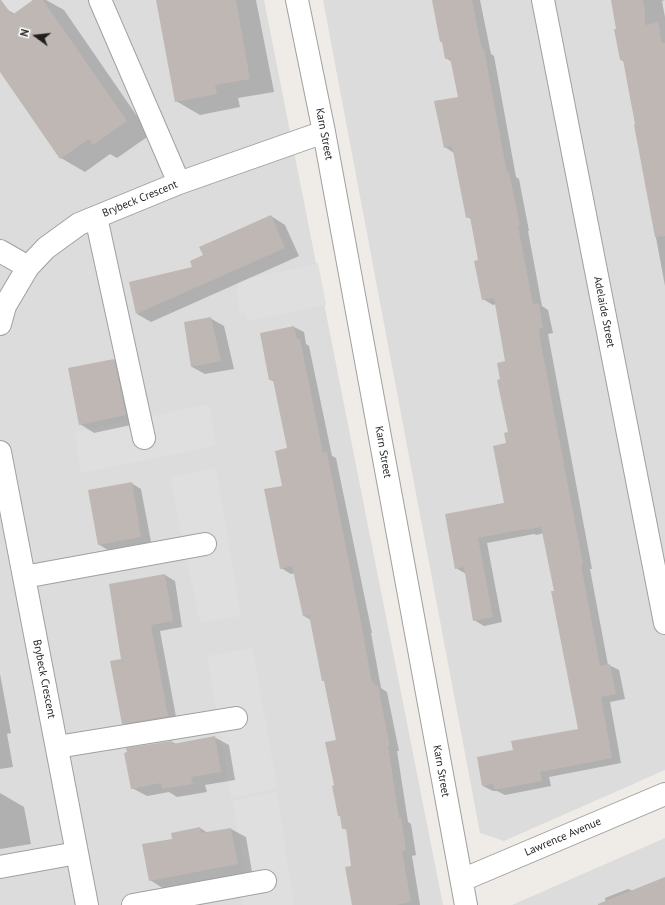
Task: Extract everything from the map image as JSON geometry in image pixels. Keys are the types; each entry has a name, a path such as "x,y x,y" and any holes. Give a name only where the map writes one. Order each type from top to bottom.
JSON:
{"street":[{"path":"100,0 178,183"},
{"name":"Karn Street","path":"297,0 324,132 466,905"},
{"name":"Adelaide Street","path":"543,0 665,623"},
{"name":"Brybeck Crescent","path":"0,324 5,306 28,267 46,248 79,224 178,183 324,132"},
{"path":"96,217 144,438"},
{"path":"0,251 28,267"},
{"name":"Brybeck Crescent","path":"0,452 87,905"},
{"path":"24,577 204,544"},
{"path":"57,747 236,718"},
{"name":"Lawrence Avenue","path":"462,880 665,794"},
{"path":"0,867 77,853"},
{"path":"133,905 265,881"}],"shaded area":[{"path":"0,0 264,0 443,905 0,905"},
{"path":"0,0 33,0 12,15"},
{"path":"323,0 665,0 665,770 504,841 480,833"},
{"path":"318,263 326,305 248,321 246,313 239,314 237,281"},
{"path":"209,404 216,446 81,473 75,432"},
{"path":"216,468 241,616 200,623 170,477"},
{"path":"253,648 277,788 231,798 207,656"},
{"path":"277,792 294,905 242,905 241,899 244,865 232,801"},
{"path":"665,838 665,905 512,905"}],"building":[{"path":"0,0 12,15 33,0 43,0 127,121 93,145 89,139 60,159 0,72"},
{"path":"156,0 236,0 250,79 215,85 217,94 175,102"},
{"path":"432,0 472,0 482,50 484,49 507,173 509,172 520,226 518,226 533,304 539,303 543,328 539,329 541,344 583,564 581,564 600,666 610,664 616,694 601,697 612,758 540,772 542,781 494,790 493,784 482,786 477,757 513,750 511,741 578,729 551,591 554,591 541,527 478,538 493,617 473,621 464,567 455,569 445,514 504,503 493,446 506,443 504,433 508,432 497,380 500,379 497,363 505,361 494,298 482,300 474,261 478,260 470,217 466,218 452,146 444,148 434,101 458,97 450,58 445,59 442,42 440,42"},
{"path":"611,0 643,0 645,25 658,22 662,43 665,43 665,236 655,237 623,60 620,60 614,29 616,29"},
{"path":"271,215 285,248 136,314 129,282 192,267 190,261 203,255 199,247"},
{"path":"211,317 221,361 191,367 184,322"},
{"path":"294,326 297,339 300,339 323,453 327,452 372,683 374,682 375,686 378,685 390,746 388,746 399,818 401,817 406,850 402,851 411,902 396,905 352,905 345,867 351,866 346,828 342,829 340,816 338,816 332,786 334,785 325,742 336,740 324,681 322,681 309,615 303,616 292,566 280,569 264,489 282,486 275,451 287,448 273,380 269,380 260,333"},
{"path":"114,359 126,415 79,425 68,368"},
{"path":"132,482 141,537 98,545 88,490"},
{"path":"165,574 173,621 151,625 168,716 122,724 110,661 121,659 109,584"},
{"path":"215,736 221,772 191,777 193,784 162,789 161,783 131,789 124,753 127,752 126,748 172,741 173,744"},
{"path":"200,827 201,833 231,828 238,864 149,881 142,844 172,839 171,833"},
{"path":"665,877 665,905 598,905 598,904"}]}
